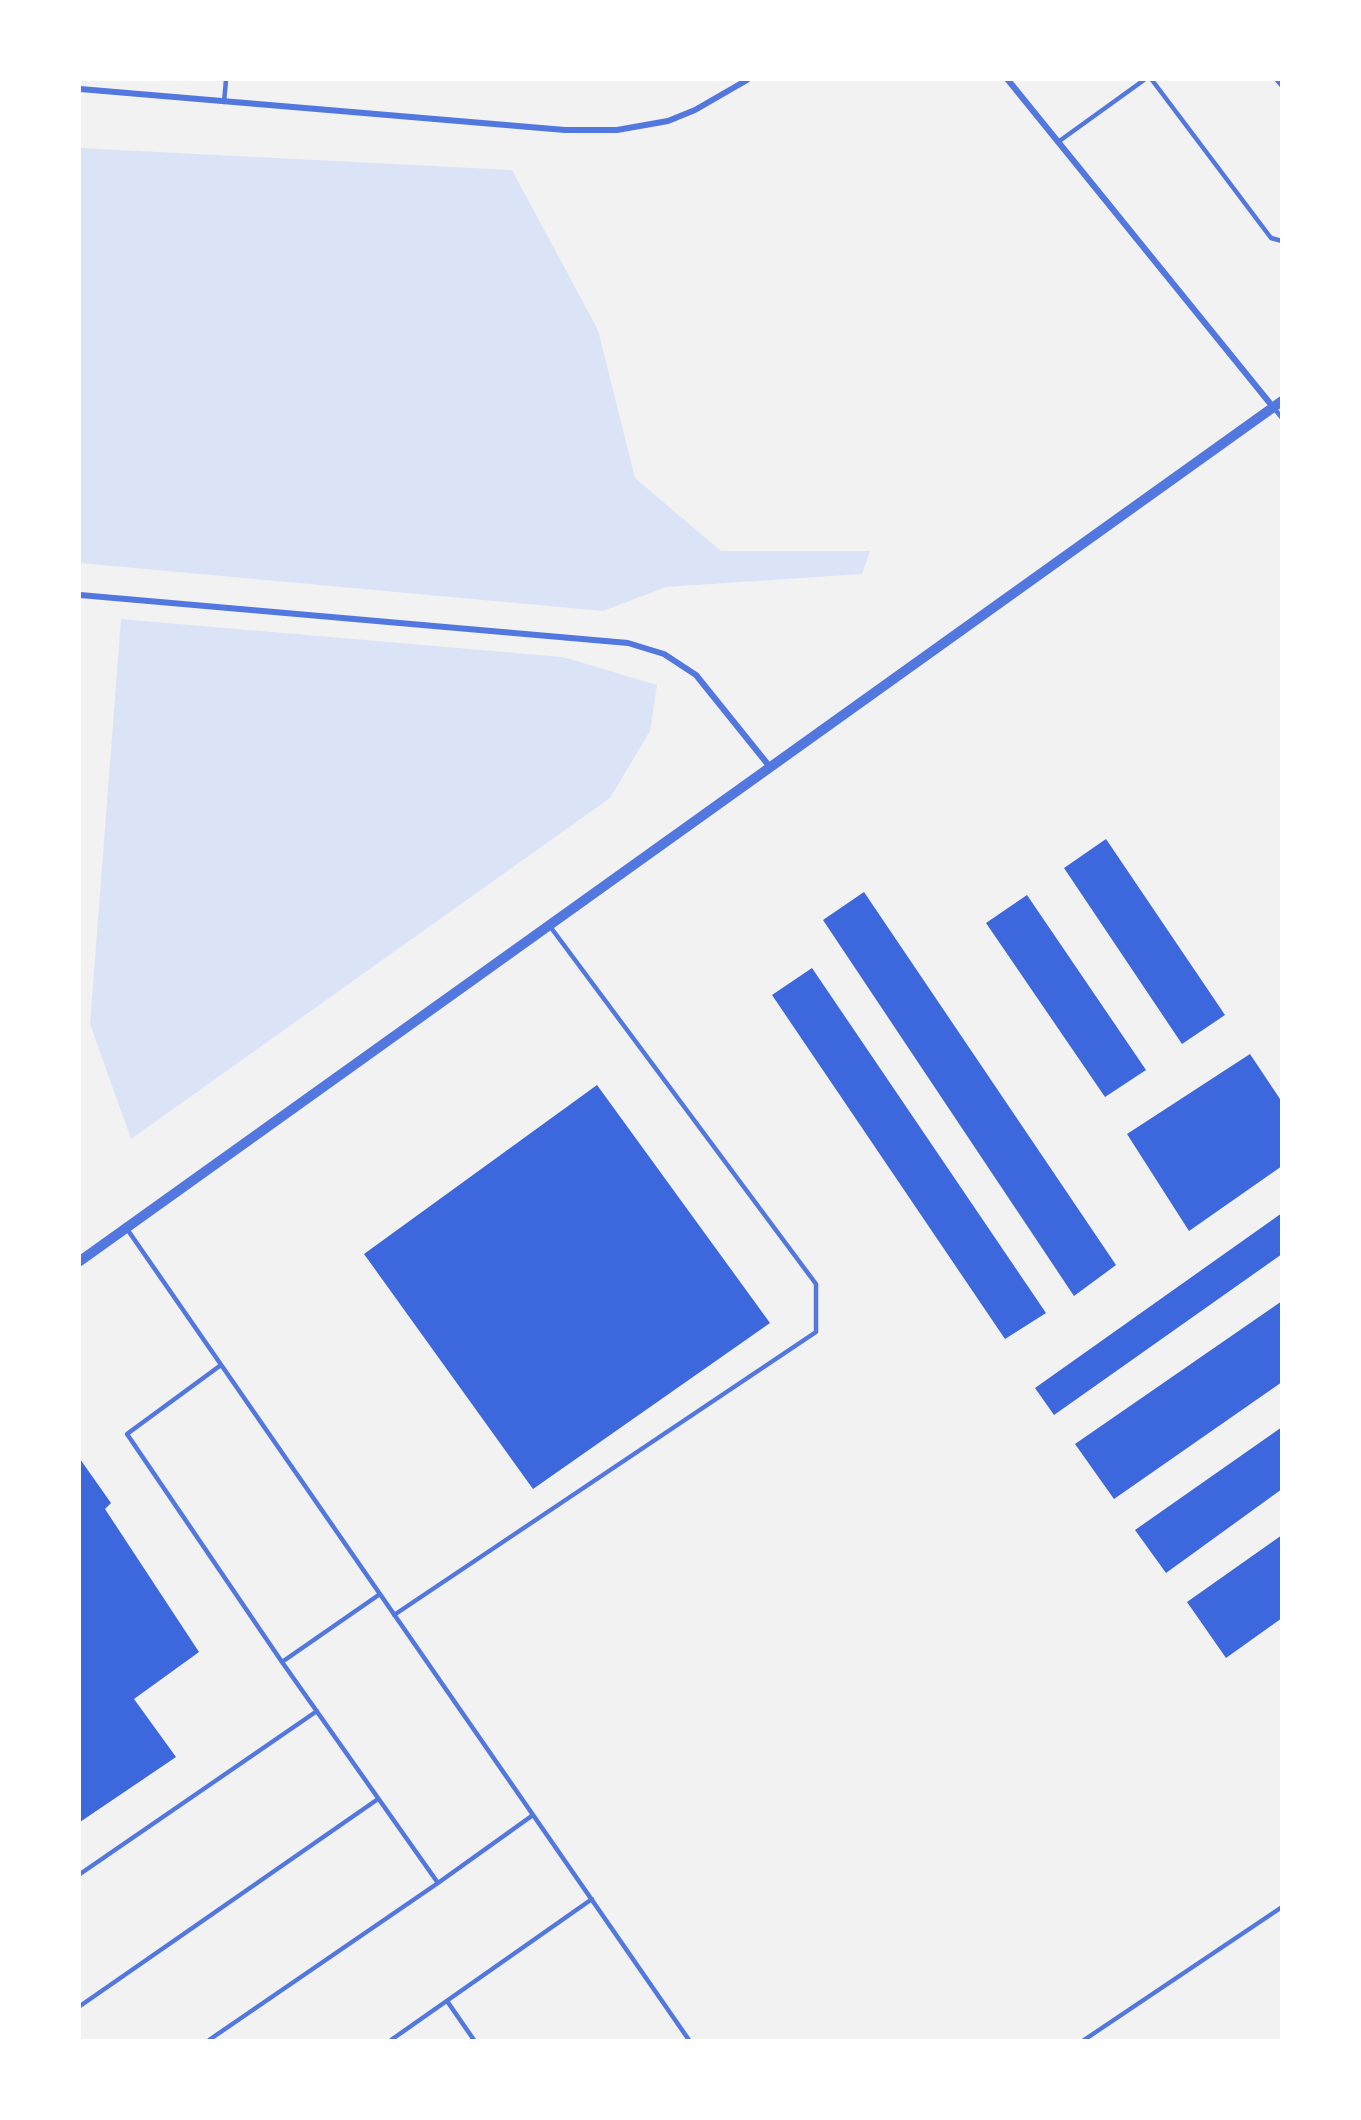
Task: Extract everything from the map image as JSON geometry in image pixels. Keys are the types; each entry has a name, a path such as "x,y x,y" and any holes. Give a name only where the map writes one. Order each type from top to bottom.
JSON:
{"street":[{"path":"80,90 565,130 617,130 668,121 695,110 747,80"},
{"path":"80,1261 1277,404 1008,80"},
{"path":"80,594 628,643 664,654 696,675 770,767"}],"lane":[{"path":"224,102 226,80"},
{"path":"1058,142 1144,80"},
{"path":"1152,80 1271,238 1281,241"},
{"path":"1276,80 1281,86"},
{"path":"1277,404 1281,418"},
{"path":"394,1615 816,1332 816,1284 549,925"},
{"path":"126,1228 689,2040"},
{"path":"221,1365 127,1434 282,1662 438,1883"},
{"path":"282,1662 380,1594"},
{"path":"80,1874 316,1711"},
{"path":"80,2006 378,1799"},
{"path":"209,2040 533,1815"},
{"path":"392,2040 592,1899"},
{"path":"1084,2040 1281,1906"},
{"path":"447,2001 474,2040"}],"shaded area":[{"path":"80,148 512,170 598,330 635,478 721,551 870,551 862,574 666,587 603,611 80,563"},
{"path":"121,619 563,657 657,685 650,731 610,798 131,1139 90,1024"}],"building":[{"path":"1106,839 1225,1015 1182,1044 1064,868"},
{"path":"864,892 1116,1265 1074,1296 823,920"},
{"path":"1027,895 1146,1070 1105,1097 986,923"},
{"path":"812,968 1046,1313 1005,1339 772,995"},
{"path":"1250,1054 1282,1102 1282,1166 1189,1231 1127,1134"},
{"path":"597,1085 770,1323 533,1489 364,1254"},
{"path":"1282,1213 1282,1254 1054,1415 1035,1388"},
{"path":"1282,1301 1282,1382 1114,1499 1075,1444"},
{"path":"1282,1427 1282,1489 1166,1573 1135,1530"},
{"path":"80,1459 111,1503 105,1509 199,1652 134,1699 176,1757 80,1822"},
{"path":"1282,1535 1282,1618 1226,1658 1187,1602"}]}
